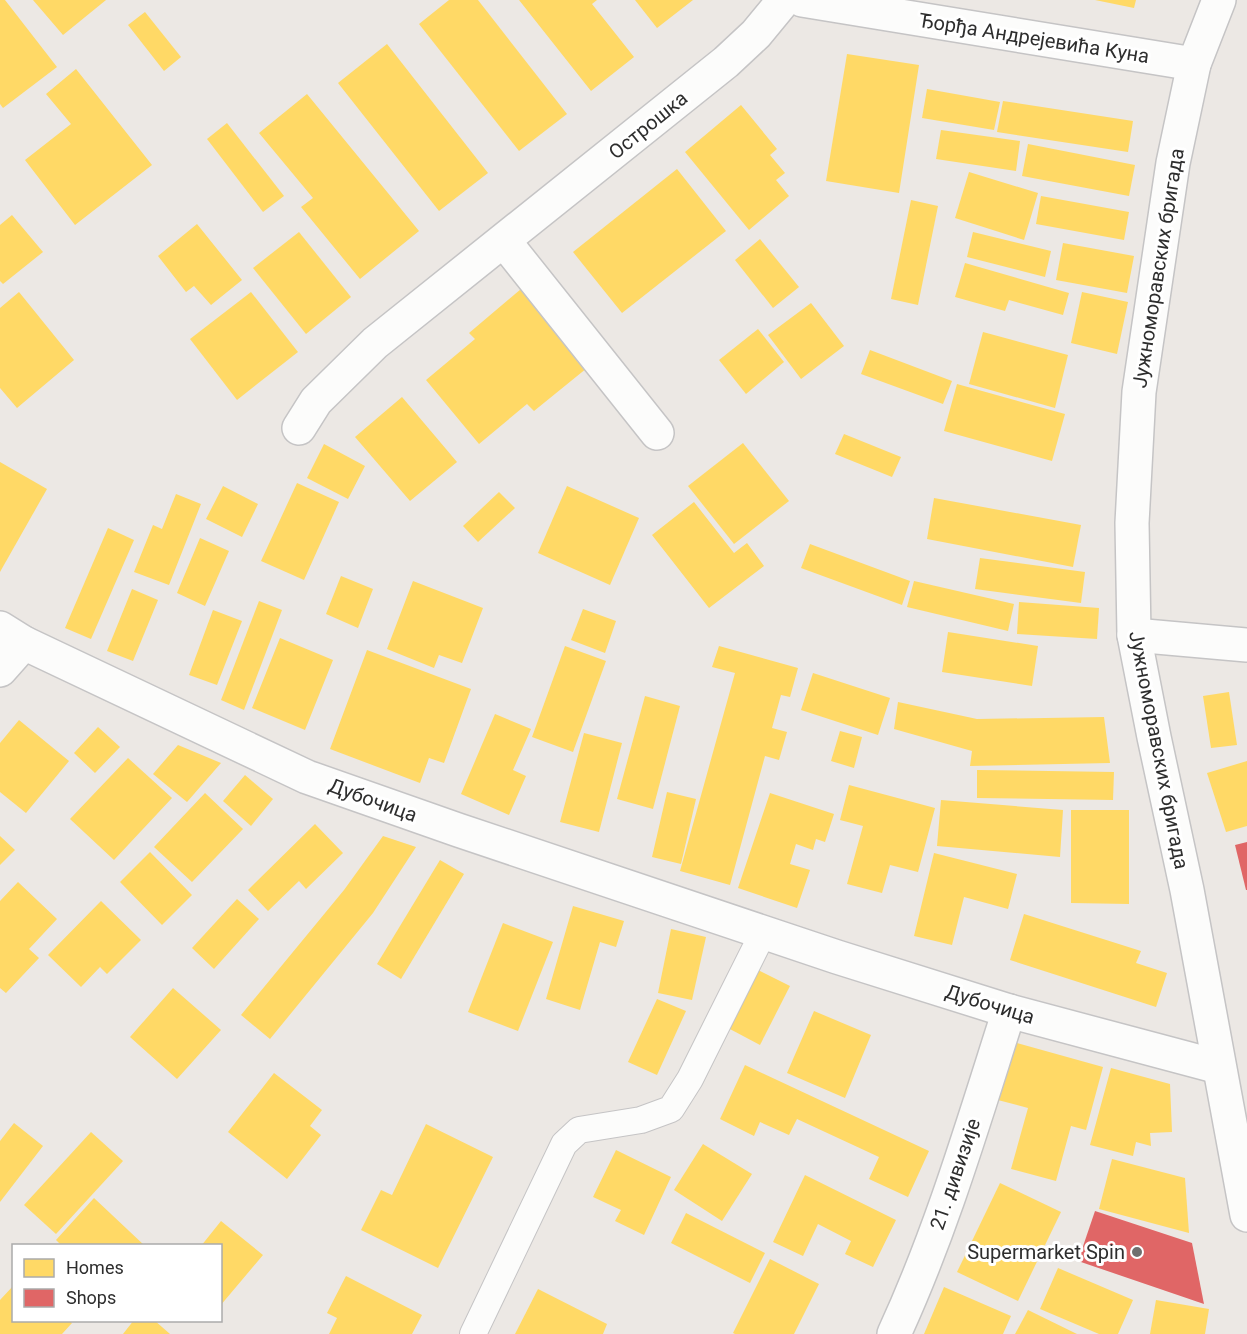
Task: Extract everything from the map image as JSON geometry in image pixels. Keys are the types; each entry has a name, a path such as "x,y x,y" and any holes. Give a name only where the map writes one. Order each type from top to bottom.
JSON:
{"street":[{"name":"Острошка","path":"299,428 316,401 375,344 726,62 756,34 784,0"},
{"name":"Ђорђа Андрејевића Куна","path":"802,0 1194,64"},
{"name":"Јужноморавских бригада","path":"1219,0 1194,64 1173,163 1139,392 1132,524 1134,635 1187,890 1247,1215"},
{"path":"504,241 657,433"},
{"path":"0,670 12,635"},
{"name":"Дубочица","path":"12,635 308,777 763,933 1009,1011 1219,1067"},
{"path":"1134,635 1247,645"},
{"name":"21. дивизије","path":"894,1334 912,1296 954,1184 1009,1011"}],"lane":[{"path":"473,1334 564,1144 579,1130 641,1120 671,1109 690,1078 763,933"}],"building: Homes":[{"path":"0,0 5,0 57,67 3,108 0,104"},
{"path":"33,0 106,0 63,35"},
{"path":"449,0 478,0 567,114 519,151 419,24"},
{"path":"519,0 597,0 592,4 634,57 591,91"},
{"path":"635,0 693,0 657,28"},
{"path":"1095,0 1136,0 1134,8"},
{"path":"145,12 181,57 164,71 128,25"},
{"path":"387,44 488,173 439,211 338,83"},
{"path":"847,54 919,65 899,193 826,181"},
{"path":"76,69 152,165 75,225 25,160 71,124 46,94"},
{"path":"927,89 1000,102 994,130 922,118"},
{"path":"307,94 419,231 360,279 301,207 313,198 259,133"},
{"path":"1003,101 1133,121 1128,152 997,132"},
{"path":"741,105 777,149 770,155 785,173 776,180 789,196 749,230 685,152"},
{"path":"227,123 284,196 263,212 207,139"},
{"path":"941,130 1020,141 1016,171 936,159"},
{"path":"1028,144 1135,165 1129,196 1022,176"},
{"path":"677,169 726,231 622,313 573,252"},
{"path":"969,172 1038,193 1024,240 955,218"},
{"path":"1041,196 1129,212 1124,240 1036,224"},
{"path":"911,200 938,206 918,305 891,299"},
{"path":"12,215 43,252 3,284 0,281 0,225"},
{"path":"197,224 242,280 211,305 194,286 186,292 158,256"},
{"path":"299,232 351,297 306,334 253,268"},
{"path":"973,232 1051,251 1045,277 967,257"},
{"path":"760,239 799,287 773,308 735,260"},
{"path":"1063,243 1134,256 1127,293 1056,280"},
{"path":"965,263 1069,293 1063,315 1009,300 1005,311 955,297"},
{"path":"521,289 587,368 534,411 527,404 479,444 426,380 475,339 469,333"},
{"path":"19,292 74,360 17,408 0,388 0,308"},
{"path":"251,292 298,352 237,400 190,339"},
{"path":"1082,292 1128,302 1117,354 1071,343"},
{"path":"811,303 844,346 801,379 768,335"},
{"path":"758,329 784,362 746,394 719,360"},
{"path":"983,332 1068,355 1055,408 969,384"},
{"path":"870,350 952,381 943,404 861,374"},
{"path":"957,384 1065,414 1052,461 944,431"},
{"path":"402,397 457,462 410,501 355,437"},
{"path":"844,434 901,457 892,477 835,454"},
{"path":"743,443 789,501 734,544 688,486"},
{"path":"324,444 365,466 348,499 307,478"},
{"path":"0,462 47,489 0,572"},
{"path":"297,483 339,502 304,580 261,561"},
{"path":"223,486 258,504 242,537 206,519"},
{"path":"567,486 639,518 610,585 538,553"},
{"path":"499,492 515,508 478,542 463,526"},
{"path":"176,494 201,504 169,585 134,572 153,525 162,529"},
{"path":"934,498 1081,525 1073,567 927,539"},
{"path":"694,502 734,553 747,543 764,566 709,608 652,535"},
{"path":"108,528 134,540 91,639 65,628"},
{"path":"200,538 229,551 205,606 177,593"},
{"path":"810,544 910,581 902,605 801,568"},
{"path":"980,558 1085,572 1081,603 975,589"},
{"path":"341,576 373,589 358,628 326,614"},
{"path":"413,581 483,608 462,663 439,655 434,668 387,649"},
{"path":"914,581 1014,604 1008,631 907,607"},
{"path":"132,589 158,600 133,661 107,651"},
{"path":"259,601 282,610 244,710 221,700"},
{"path":"1019,602 1099,608 1097,639 1017,634"},
{"path":"583,609 616,621 605,653 571,640"},
{"path":"213,610 242,621 217,685 189,675"},
{"path":"948,632 1038,646 1032,686 942,672"},
{"path":"280,638 333,660 305,730 252,708"},
{"path":"565,646 606,661 573,752 532,737"},
{"path":"719,646 798,668 790,697 781,695 772,728 787,732 779,760 765,756 730,885 680,871 735,673 712,667"},
{"path":"367,650 471,689 444,763 429,758 420,783 330,749"},
{"path":"813,673 890,698 878,735 801,710"},
{"path":"1229,692 1237,745 1211,748 1203,696"},
{"path":"645,696 680,706 653,809 617,799"},
{"path":"898,702 977,719 1104,717 1110,763 970,766 972,751 894,729"},
{"path":"495,714 531,729 513,770 526,776 509,815 461,794"},
{"path":"19,720 69,761 26,813 0,792 0,743"},
{"path":"98,727 120,747 95,773 74,753"},
{"path":"840,731 862,737 854,768 831,761"},
{"path":"584,733 622,743 599,832 560,822"},
{"path":"178,745 221,763 187,802 153,774"},
{"path":"128,758 172,798 114,860 70,819"},
{"path":"1247,761 1247,826 1226,832 1207,773"},
{"path":"977,770 1114,772 1113,800 977,798"},
{"path":"245,775 273,799 251,826 223,801"},
{"path":"849,785 935,808 918,872 890,865 882,893 847,884 863,826 840,820"},
{"path":"667,792 696,799 681,864 652,857"},
{"path":"205,793 243,829 192,882 154,847"},
{"path":"770,793 834,814 825,842 816,839 813,850 796,844 790,864 810,870 797,908 738,888"},
{"path":"941,800 1063,810 1060,857 937,846"},
{"path":"1071,810 1129,810 1129,904 1071,903"},
{"path":"315,824 343,853 306,889 299,881 268,911 248,890"},
{"path":"0,836 15,850 0,865"},
{"path":"383,836 416,847 373,913 270,1039 241,1015 344,890"},
{"path":"150,852 192,895 162,925 120,882"},
{"path":"934,853 1017,874 1008,909 964,897 952,945 914,936"},
{"path":"440,860 464,874 401,979 377,964"},
{"path":"18,882 57,919 29,949 39,958 6,993 0,988 0,901"},
{"path":"237,899 259,919 214,969 192,948"},
{"path":"101,901 141,940 107,974 100,967 81,987 48,955"},
{"path":"573,906 624,921 616,947 600,942 580,1010 546,999"},
{"path":"1024,914 1141,951 1136,963 1167,973 1156,1007 1010,960"},
{"path":"503,923 553,942 518,1031 468,1012"},
{"path":"671,929 706,937 692,1000 658,993"},
{"path":"758,970 790,986 760,1045 728,1028"},
{"path":"173,988 221,1030 177,1079 130,1037"},
{"path":"657,999 686,1011 657,1075 628,1062"},
{"path":"814,1011 871,1035 845,1098 787,1073"},
{"path":"1010,1041 1103,1067 1086,1130 1071,1126 1056,1181 1011,1169 1028,1108 994,1099"},
{"path":"745,1065 929,1151 908,1197 869,1179 879,1157 797,1119 789,1135 760,1122 754,1136 720,1119"},
{"path":"1111,1068 1170,1084 1172,1132 1150,1133 1151,1146 1136,1142 1133,1156 1090,1145"},
{"path":"274,1073 322,1110 310,1126 321,1135 287,1179 228,1132"},
{"path":"14,1123 43,1146 0,1202 0,1141"},
{"path":"426,1124 493,1157 438,1268 361,1230 381,1190 392,1195"},
{"path":"91,1132 123,1161 56,1234 24,1205"},
{"path":"703,1144 752,1174 722,1221 674,1190"},
{"path":"616,1150 671,1177 644,1235 615,1221 621,1210 593,1197"},
{"path":"1112,1159 1185,1178 1189,1233 1099,1209"},
{"path":"805,1175 896,1220 873,1267 845,1254 851,1241 818,1224 803,1256 773,1242"},
{"path":"1000,1183 1061,1212 1018,1301 957,1272"},
{"path":"94,1198 143,1244 60,1244 56,1240"},
{"path":"686,1213 765,1253 750,1283 671,1243"},
{"path":"221,1221 263,1255 222,1304 222,1244 203,1244"},
{"path":"770,1259 819,1284 794,1334 735,1334 733,1333"},
{"path":"1058,1268 1133,1300 1118,1334 1099,1334 1040,1309"},
{"path":"346,1276 422,1315 412,1334 329,1334 337,1318 327,1313"},
{"path":"12,1287 12,1322 72,1323 62,1334 0,1334 0,1300"},
{"path":"944,1287 1011,1316 1003,1334 924,1334"},
{"path":"538,1289 607,1324 603,1334 515,1334"},
{"path":"1156,1300 1209,1309 1205,1334 1150,1334"},
{"path":"1028,1310 1077,1334 1015,1334"},
{"path":"132,1322 156,1322 170,1334 123,1334"}],"building: Shops":[{"path":"1247,842 1247,890 1246,890 1235,845"},
{"name":"Supermarket Spin","path":"1095,1211 1192,1243 1204,1304 1078,1261"}],"place":[{"name":"Supermarket Spin","path":"1137,1252"}]}
